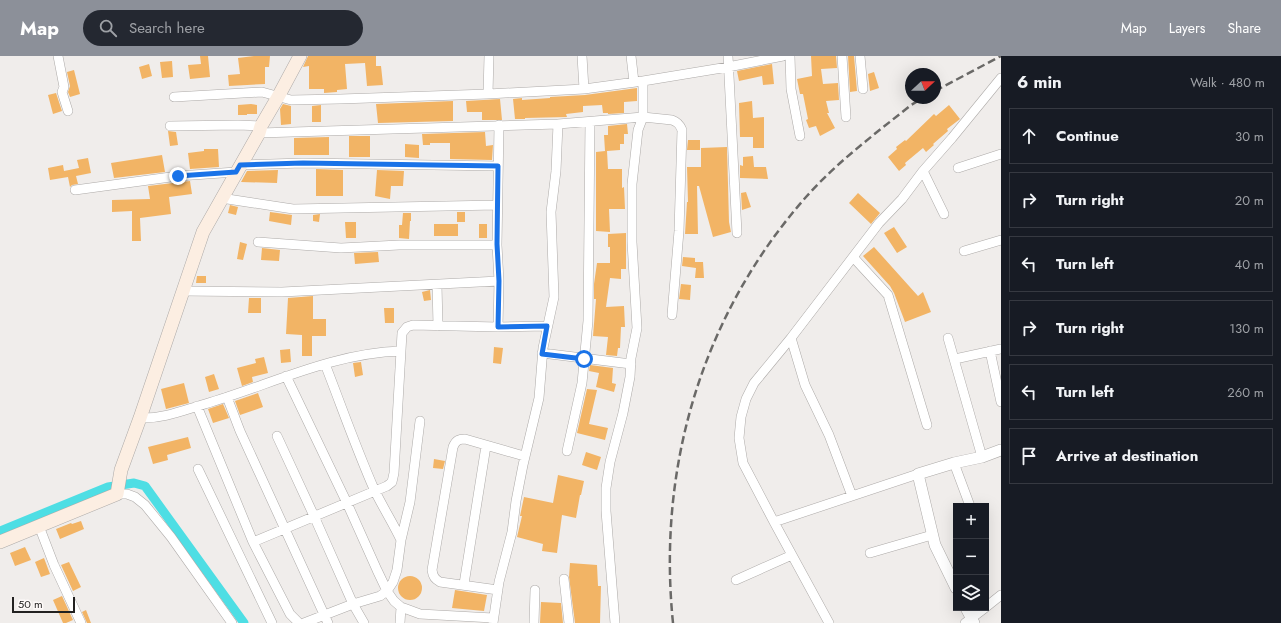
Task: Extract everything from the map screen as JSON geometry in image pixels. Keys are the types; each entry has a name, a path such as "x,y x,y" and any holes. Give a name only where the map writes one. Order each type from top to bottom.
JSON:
{"main road":[{"path":"0,542 39,526 118,487 121,470 203,232 300,56"}],"street":[{"path":"58,56 64,87 62,92 68,111"},
{"path":"488,94 490,56"},
{"path":"582,56 584,89"},
{"path":"615,623 606,510 606,488 610,462 623,413 637,328 632,242 632,184 638,130 643,117 638,82 630,56"},
{"path":"728,56 737,233"},
{"path":"174,97 262,92 291,100 488,94 584,89 638,82 783,56"},
{"path":"790,56 791,90 800,136"},
{"path":"842,56 846,117"},
{"path":"860,56 863,90"},
{"path":"829,623 743,462 739,438 741,417 746,399 754,383 791,338 879,223 902,199 923,171 1001,78"},
{"path":"170,126 238,125 260,129 558,124 643,117 677,121 682,130 679,232 672,315"},
{"path":"567,451 582,383 588,321 590,122"},
{"path":"286,376 347,503 387,591 401,607 420,614 451,619 493,620 498,590 512,532 524,456 539,398 542,354 554,297 551,212 556,171 558,124"},
{"path":"498,327 499,281 497,205 499,125"},
{"path":"958,168 1001,154"},
{"path":"75,190 238,168 303,163 498,166"},
{"path":"923,171 944,214"},
{"path":"221,198 293,209 497,205"},
{"path":"964,251 1001,240"},
{"path":"258,242 341,248 399,245 497,244"},
{"path":"853,257 888,295 927,425"},
{"path":"182,291 282,292 499,281"},
{"path":"437,285 438,326"},
{"path":"253,542 347,503 392,482 394,473 402,333 407,327 413,325 498,327 547,326"},
{"path":"791,338 806,385 829,435 852,496"},
{"path":"948,338 982,457"},
{"path":"955,359 1001,349"},
{"path":"140,418 157,418 227,398 303,370 325,364 384,351 401,351"},
{"path":"990,351 1001,402"},
{"path":"542,354 631,364"},
{"path":"325,364 375,490 392,520 401,540"},
{"path":"227,398 240,431 326,619"},
{"path":"197,406 253,542 290,614 299,623"},
{"path":"304,623 326,619 353,604 373,599 387,591 393,582 397,570 401,540 410,502 420,421"},
{"path":"277,436 353,604 364,623"},
{"path":"498,590 464,584 440,582 435,579 432,570 455,443 460,439 466,439 524,456"},
{"path":"464,584 486,446"},
{"path":"774,522 918,474 954,463 1001,452"},
{"path":"954,463 969,503"},
{"path":"198,468 272,623"},
{"path":"918,474 932,535 939,555 953,582"},
{"path":"118,487 145,505 171,537 232,623"},
{"path":"39,526 54,565 81,623"},
{"path":"870,553 932,535"},
{"path":"736,580 792,555"},
{"path":"564,580 569,623"},
{"path":"534,623 535,590"},
{"path":"989,604 1001,595"},
{"path":"400,623 401,607"},
{"path":"967,611 970,621 981,611"},
{"path":"418,623 420,614"}],"building":[{"path":"200,56 208,56 210,77 190,79 188,65 201,64"},
{"path":"270,56 269,67 265,67 265,84 229,86 228,75 240,74 238,58"},
{"path":"308,56 376,56 376,66 381,66 383,85 367,86 365,63 345,64 347,89 337,90 337,92 324,93 324,89 309,89 309,66 303,67"},
{"path":"811,56 836,56 837,68 821,69 823,84 838,83 839,100 826,101 829,113 827,113 835,128 820,136 816,126 809,128 806,120 808,119 803,94 800,94 797,79 812,76"},
{"path":"848,56 854,56 857,91 850,92"},
{"path":"172,61 173,77 162,78 160,62"},
{"path":"149,64 152,76 142,79 139,67"},
{"path":"772,64 774,84 763,85 762,76 739,81 737,71"},
{"path":"74,70 80,94 70,97 68,92 70,86 67,72"},
{"path":"874,72 879,88 870,91 868,74"},
{"path":"637,88 637,101 624,102 624,113 603,113 602,105 583,106 583,112 566,114 567,117 515,119 513,99 522,98 522,100 585,95"},
{"path":"56,93 62,111 53,114 48,95"},
{"path":"500,99 502,120 482,120 482,112 467,112 466,101"},
{"path":"453,101 453,121 378,123 376,104"},
{"path":"752,101 753,118 764,117 764,148 753,148 753,137 740,137 739,103"},
{"path":"283,104 291,106 291,124 281,125 280,109"},
{"path":"238,105 257,105 257,114 238,115"},
{"path":"321,105 321,122 312,122 312,106"},
{"path":"949,105 960,119 947,129 948,131 926,152 923,148 905,163 906,165 899,171 888,157 897,149 896,147 905,140 906,141 934,114 936,116"},
{"path":"627,124 628,134 624,134 624,144 620,144 620,150 607,151 608,169 622,169 622,188 624,187 625,209 609,209 610,232 596,231 596,152 605,151 604,135 608,135 608,126"},
{"path":"168,131 176,132 178,145 170,146"},
{"path":"485,132 486,146 493,145 492,160 450,159 450,143 430,143 430,145 423,145 422,134"},
{"path":"349,136 370,136 370,157 349,157"},
{"path":"329,137 329,155 294,155 294,138"},
{"path":"688,140 700,140 700,150 687,150"},
{"path":"405,144 419,145 419,158 405,157"},
{"path":"727,147 729,222 731,232 713,237 699,186 697,186 698,234 685,234 688,202 687,167 701,167 701,148"},
{"path":"204,149 218,149 219,167 190,169 188,153 204,151"},
{"path":"162,155 165,172 114,178 111,163"},
{"path":"753,156 754,167 766,167 768,179 740,178 740,165 743,166 743,157"},
{"path":"88,158 91,173 76,176 78,184 70,187 68,177 50,180 48,168 63,165 64,171 79,168 77,160"},
{"path":"316,169 343,170 343,196 316,196"},
{"path":"278,170 277,183 241,182 247,171"},
{"path":"377,170 404,171 403,186 391,186 390,199 375,196"},
{"path":"190,181 192,194 169,197 171,214 140,218 141,241 132,241 132,211 112,212 112,200 150,199 148,186"},
{"path":"746,192 751,207 742,210 741,193"},
{"path":"858,193 880,213 871,224 849,203"},
{"path":"230,205 238,207 236,215 228,213"},
{"path":"270,212 292,215 291,225 269,221"},
{"path":"457,212 465,212 465,222 457,222"},
{"path":"403,213 411,213 409,239 399,238 399,225 402,225"},
{"path":"320,214 319,222 313,221 313,215"},
{"path":"345,222 356,222 356,238 346,238"},
{"path":"434,224 458,224 458,236 434,236"},
{"path":"479,224 487,224 487,238 479,238"},
{"path":"894,227 907,247 897,253 884,233"},
{"path":"626,233 626,269 621,269 621,279 610,278 606,307 624,306 625,327 621,327 620,348 618,348 617,356 606,355 608,337 593,336 596,299 594,299 594,284 597,263 610,263 608,234"},
{"path":"240,242 247,244 243,260 237,259"},
{"path":"874,247 918,296 923,292 931,312 905,322 890,286 863,256"},
{"path":"262,248 280,250 279,261 261,260"},
{"path":"378,252 379,262 355,264 354,253"},
{"path":"683,257 695,258 695,262 703,262 704,278 695,278 696,268 682,266"},
{"path":"197,276 206,276 206,283 196,283"},
{"path":"681,284 691,285 690,300 679,299"},
{"path":"430,290 431,300 424,301 422,292"},
{"path":"313,296 313,319 326,319 326,336 312,336 312,356 302,356 302,335 286,334 288,298"},
{"path":"249,298 261,298 261,313 248,313"},
{"path":"384,308 394,308 394,323 385,323"},
{"path":"494,347 503,348 501,364 493,363"},
{"path":"290,349 291,362 281,363 280,350"},
{"path":"264,357 268,373 252,377 253,382 242,386 237,368 256,363 255,359"},
{"path":"361,362 363,375 355,377 353,363"},
{"path":"590,365 613,368 612,383 616,384 614,392 596,387 599,373 589,371"},
{"path":"214,374 219,389 209,392 205,377"},
{"path":"184,383 189,403 166,409 161,389"},
{"path":"587,389 597,390 589,424 608,428 605,440 577,433"},
{"path":"258,393 263,407 240,415 235,401"},
{"path":"223,404 229,418 213,423 208,409"},
{"path":"188,437 191,448 167,455 168,460 153,464 148,447"},
{"path":"586,452 601,457 597,470 582,465"},
{"path":"434,459 445,461 443,469 433,468"},
{"path":"558,475 584,481 576,518 562,515 557,553 542,551 543,544 517,537 522,516 520,516 524,497 553,503"},
{"path":"81,521 84,529 60,539 56,529"},
{"path":"25,547 31,560 15,566 10,553"},
{"path":"44,558 50,574 41,577 35,562"},
{"path":"69,562 81,587 73,591 61,565"},
{"path":"570,563 597,565 598,586 601,586 600,623 575,623 569,577"},
{"path":"410,576 418,580 422,588 418,596 410,600 402,596 398,588 402,580"},
{"path":"455,590 487,595 484,611 452,608"},
{"path":"62,596 73,620 66,623 63,623 53,600"},
{"path":"541,602 561,603 563,623 540,623"},
{"path":"86,610 91,623 87,623 82,612"}],"waterway":[{"path":"0,531 108,487 134,483 145,486 244,623"}],"railway":[{"path":"941,88 1001,56"},
{"path":"673,623 670,565 672,507 681,451 694,396 714,343 739,291 770,243 806,197 830,172 913,104"}],"route":[{"path":"178,176 236,172 240,165 303,163 498,166 498,327 547,326 542,354 584,359"}]}
